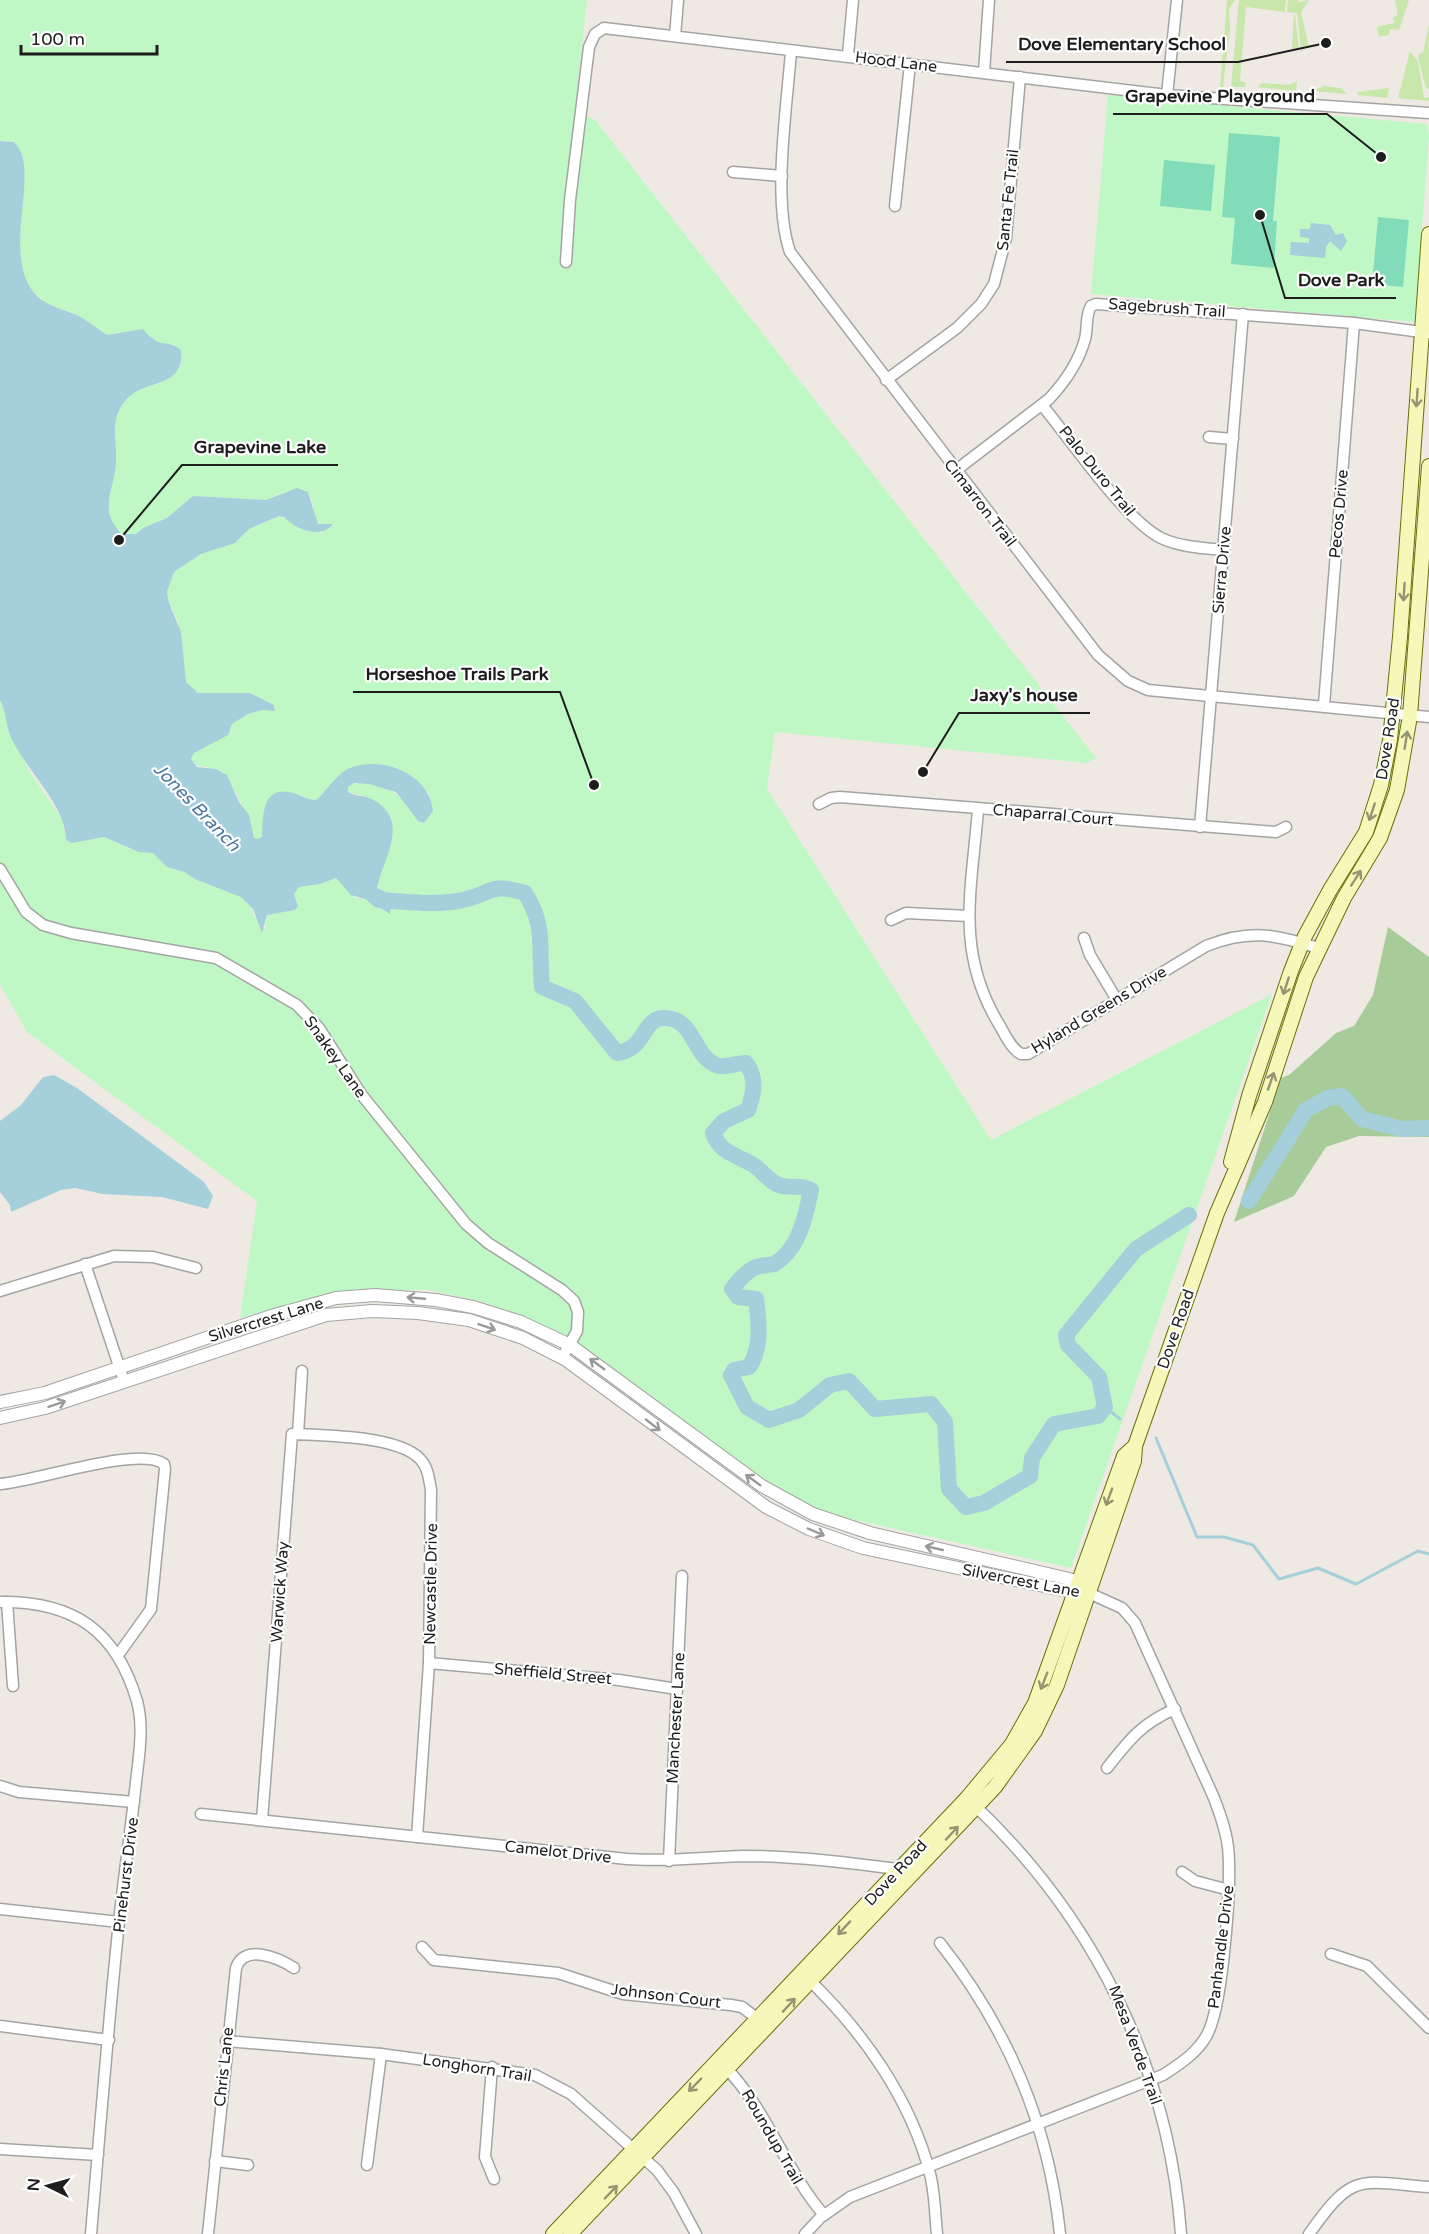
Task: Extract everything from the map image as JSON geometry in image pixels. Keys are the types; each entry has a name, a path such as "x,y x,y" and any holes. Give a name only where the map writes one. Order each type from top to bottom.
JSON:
{"main road":[{"name":"Dove Road","path":"1217,1213 1249,1096 1302,943 1330,890 1366,832 1381,785 1394,714 1426,332 1429,235"},
{"name":"Dove Road","path":"806,1978 900,1869 1022,1752 1043,1716 1081,1590 1134,1461 1135,1446 1217,1213 1264,1102 1318,948 1344,898 1380,838 1397,790 1410,716 1429,466"},
{"path":"1330,890 1344,898"},
{"name":"Dove Road","path":"553,2234 637,2155 806,1978 915,1871 971,1802"},
{"name":"Dove Road","path":"570,2234 637,2155"}],"street":[{"path":"675,36 678,0"},
{"path":"848,56 853,0"},
{"path":"984,72 989,0"},
{"path":"1167,95 1177,0"},
{"name":"Hood Lane","path":"567,262 570,200 589,47 595,34 604,28 1167,95 1429,113"},
{"name":"Cimarron Trail","path":"791,51 781,203 785,237 790,252 1083,638 1111,668 1139,687 1212,697 1324,705 1429,717"},
{"path":"895,206 910,64"},
{"name":"Santa Fe Trail","path":"886,380 957,328 994,284 1006,238 1020,78"},
{"path":"733,172 782,176"},
{"name":"Sagebrush Trail","path":"955,471 1042,405 1058,389 1075,363 1086,335 1091,306 1106,303 1354,323 1426,332"},
{"name":"Sierra Drive","path":"1200,827 1243,314"},
{"name":"Pecos Drive","path":"1324,705 1354,323"},
{"name":"Palo Duro Trail","path":"1042,405 1143,527 1172,543 1224,550"},
{"path":"1209,437 1233,439"},
{"name":"Chaparral Court","path":"819,804 831,798 840,798 1276,832 1286,827"},
{"name":"Hyland Greens Drive","path":"978,809 969,915 971,958 994,1016 1017,1052 1028,1054 1206,946 1226,938 1270,934 1318,948"},
{"name":"Snakey Lane","path":"0,869 26,912 43,925 71,933 216,958 297,1005 320,1028 361,1094 466,1224 488,1243 562,1290 574,1301 578,1324 562,1358"},
{"path":"891,920 906,914 969,915"},
{"path":"1084,938 1090,955 1117,1000"},
{"path":"0,1292 85,1264 129,1255 159,1258 196,1268"},
{"path":"85,1264 124,1382"},
{"name":"Silvercrest Lane","path":"0,1402 45,1393 294,1309 336,1298 375,1295 473,1307 521,1322 570,1345 762,1486 813,1514 870,1533 1081,1590"},
{"name":"Silvercrest Lane","path":"0,1418 45,1408 302,1321 346,1312 418,1313 469,1320 523,1338 562,1358 766,1507 809,1529 863,1548 1081,1590"},
{"name":"Warwick Way","path":"262,1820 292,1434 298,1434 302,1371"},
{"name":"Newcastle Drive","path":"298,1434 394,1445 418,1457 428,1474 432,1504 429,1663 417,1837"},
{"path":"0,1484 32,1480 80,1466 151,1459 161,1462 165,1469 151,1609 118,1655"},
{"name":"Manchester Lane","path":"669,1861 682,1576"},
{"name":"Panhandle Drive","path":"805,2234 824,2215 850,2197 1150,2082 1191,2055 1208,2033 1217,1997 1229,1890 1230,1865 1225,1827 1175,1709 1129,1614 1111,1602 1081,1590"},
{"path":"4,1602 13,1686"},
{"name":"Pinehurst Drive","path":"4,1602 50,1606 73,1614 92,1625 118,1655 132,1685 141,1724 119,1922 91,2234"},
{"name":"Sheffield Street","path":"429,1663 619,1680 677,1689"},
{"path":"1107,1768 1138,1729 1155,1717 1175,1709"},
{"path":"0,1786 19,1792 134,1802"},
{"name":"Mesa Verde Trail","path":"971,1802 1029,1862 1080,1929 1110,1979 1142,2055 1164,2125 1172,2161 1181,2234"},
{"name":"Camelot Drive","path":"201,1814 627,1859 669,1861 744,1856 834,1860 915,1871"},
{"path":"1182,1872 1195,1881 1229,1890"},
{"path":"0,1909 119,1922"},
{"path":"940,1943 971,1982 989,2012 1026,2086 1038,2124 1058,2207 1060,2234"},
{"name":"Johnson Court","path":"422,1947 434,1960 558,1973 623,1994 742,2007 763,2023"},
{"path":"1331,1954 1367,1966 1429,2028"},
{"name":"Chris Lane","path":"208,2234 226,2041 238,1962 249,1955 273,1956 294,1968"},
{"path":"806,1978 856,2030 902,2101 928,2166 937,2234"},
{"path":"0,2026 109,2040"},
{"name":"Longhorn Trail","path":"226,2041 381,2054 492,2067 535,2075 563,2088 637,2155 657,2170 669,2186 696,2234"},
{"path":"367,2165 381,2054"},
{"name":"Roundup Trail","path":"723,2065 757,2104 804,2191 824,2215"},
{"path":"492,2067 485,2157 494,2179"},
{"path":"0,2149 98,2155"},
{"path":"215,2161 248,2165"},
{"path":"1309,2234 1331,2202 1354,2185 1370,2182 1429,2187"}],"green space":[{"path":"0,0 587,0 575,110 595,120 1096,758 1086,763 775,732 767,789 991,1140 1272,994 1071,1568 850,1519 801,1502 747,1468 587,1349 542,1325 480,1301 428,1290 348,1290 240,1318 257,1201 27,1032 0,984 0,700 17,747 31,774 62,819 66,840 73,843 104,837 131,849 153,853 167,867 241,897 249,903 255,918 265,930 267,915 295,910 298,906 294,894 298,887 320,884 336,878 356,898 368,900 375,907 381,892 377,888 379,881 365,796 347,792 348,787 359,783 369,783 389,789 406,803 418,821 430,795 411,778 393,770 347,769 316,800 307,800 298,795 262,829 262,837 259,840 254,838 240,801 224,775 217,770 197,766 191,762 193,753 227,735 232,724 248,714 262,710 275,710 274,705 250,693 198,693 186,682 178,621 169,603 167,592 174,572 201,554 235,543 249,529 280,516 304,530 320,533 331,527 317,522 311,498 304,490 288,491 266,500 193,496 167,518 143,528 136,534 121,534 114,525 108,507 115,470 115,425 119,409 130,395 169,377 182,361 175,345 156,342 142,329 107,335 81,317 49,304 32,290 24,274 20,257 23,181 21,154 14,142 0,141"},
{"path":"1227,0 1235,0 1229,9 1230,29 1223,87 1220,87"},
{"path":"1239,0 1286,0 1285,12 1246,7 1240,81 1246,83 1245,87 1231,87"},
{"path":"1288,0 1299,2 1309,0 1301,12 1309,47 1302,49 1303,52 1301,50 1297,13 1287,12"},
{"path":"1395,0 1409,0 1399,30 1390,29 1389,35 1379,37 1377,27 1394,23 1393,17 1398,15"},
{"path":"1295,15 1299,50 1292,49"},
{"path":"1429,24 1429,89 1426,88 1418,58 1420,53 1423,53"},
{"path":"1410,51 1418,62 1424,98 1429,97 1429,101 1398,98"},
{"path":"1297,81 1296,91 1257,87 1262,83 1289,85"},
{"path":"1324,86 1341,88 1347,94 1313,91"},
{"path":"1389,88 1387,98 1358,95 1357,92"},
{"path":"1108,95 1427,124 1429,135 1415,322 1091,294"},
{"path":"1229,133 1280,137 1273,221 1277,221 1274,268 1231,264 1235,218 1222,217"},
{"path":"1164,160 1215,165 1211,211 1160,206"},
{"path":"1378,217 1409,220 1403,287 1372,284"},
{"path":"1388,927 1429,957 1429,1137 1359,1136 1326,1147 1294,1196 1234,1222 1281,1078 1289,1075 1336,1033 1354,1026 1373,995"}],"water":[{"path":"0,141 14,142 22,154 24,189 20,253 24,273 37,296 49,304 84,319 107,335 143,329 155,340 171,344 181,350 181,363 177,372 162,382 134,393 126,400 117,414 115,471 109,498 110,516 114,525 122,534 136,534 143,528 167,518 193,496 266,500 297,488 308,492 318,524 333,524 322,531 308,531 279,516 249,529 235,543 201,554 174,572 167,592 181,632 186,682 198,693 250,693 274,705 275,711 262,710 248,714 232,724 228,735 194,753 191,759 197,767 216,769 227,775 239,802 249,815 254,838 258,839 262,837 265,806 273,794 289,792 316,800 345,770 363,765 390,766 414,778 430,798 433,811 424,823 418,821 396,792 369,784 354,783 348,787 348,792 351,794 374,800 385,809 391,819 392,841 377,888 392,895 390,914 368,900 351,895 336,878 320,884 299,887 294,894 298,906 295,910 267,915 262,933 253,909 241,897 167,867 153,853 139,852 104,837 72,843 66,840 64,827 52,800 16,748 0,700"},
{"path":"1311,223 1330,225 1336,235 1343,233 1347,241 1341,251 1330,241 1326,247 1325,258 1290,255 1291,242 1309,243 1309,238 1300,237 1300,229 1310,229"},
{"path":"54,1075 77,1088 204,1182 213,1196 208,1209 162,1197 103,1194 75,1188 61,1190 11,1212 10,1205 0,1192 0,1121 21,1105 43,1077"}],"waterway":[{"name":"Jones Branch","path":"373,895 379,900 429,903 469,899 503,888 525,893 532,905 539,928 542,987 575,1001 617,1053 633,1046 651,1024 662,1018 673,1019 688,1030 703,1055 710,1062 719,1066 746,1063 752,1074 752,1098 748,1110 724,1121 713,1133 719,1145 752,1164 775,1183 811,1190 800,1231 790,1250 774,1264 752,1269 732,1289 738,1297 756,1299 758,1343 749,1367 734,1370 731,1375 747,1407 769,1420 799,1410 830,1385 849,1381 875,1409 931,1404 945,1422 949,1489 966,1507 984,1503 1030,1476 1032,1458 1054,1424 1098,1416 1105,1407 1099,1377 1068,1345 1066,1335 1136,1249 1189,1215"},
{"name":"Jones Branch","path":"1249,1201 1306,1110 1328,1098 1342,1096 1362,1119 1402,1129 1429,1128"},
{"path":"1105,1407 1120,1419"},
{"path":"1156,1438 1197,1537 1224,1537 1253,1545 1279,1579 1318,1568 1356,1584 1418,1551 1429,1554"}],"place":[{"name":"Dove Elementary School","path":"1326,43"},
{"name":"Grapevine Playground","path":"1381,157"},
{"name":"Dove Park","path":"1260,215"},
{"name":"Grapevine Lake","path":"119,540"},
{"name":"Jaxy's house","path":"923,772"},
{"name":"Horseshoe Trails Park","path":"594,785"}]}
